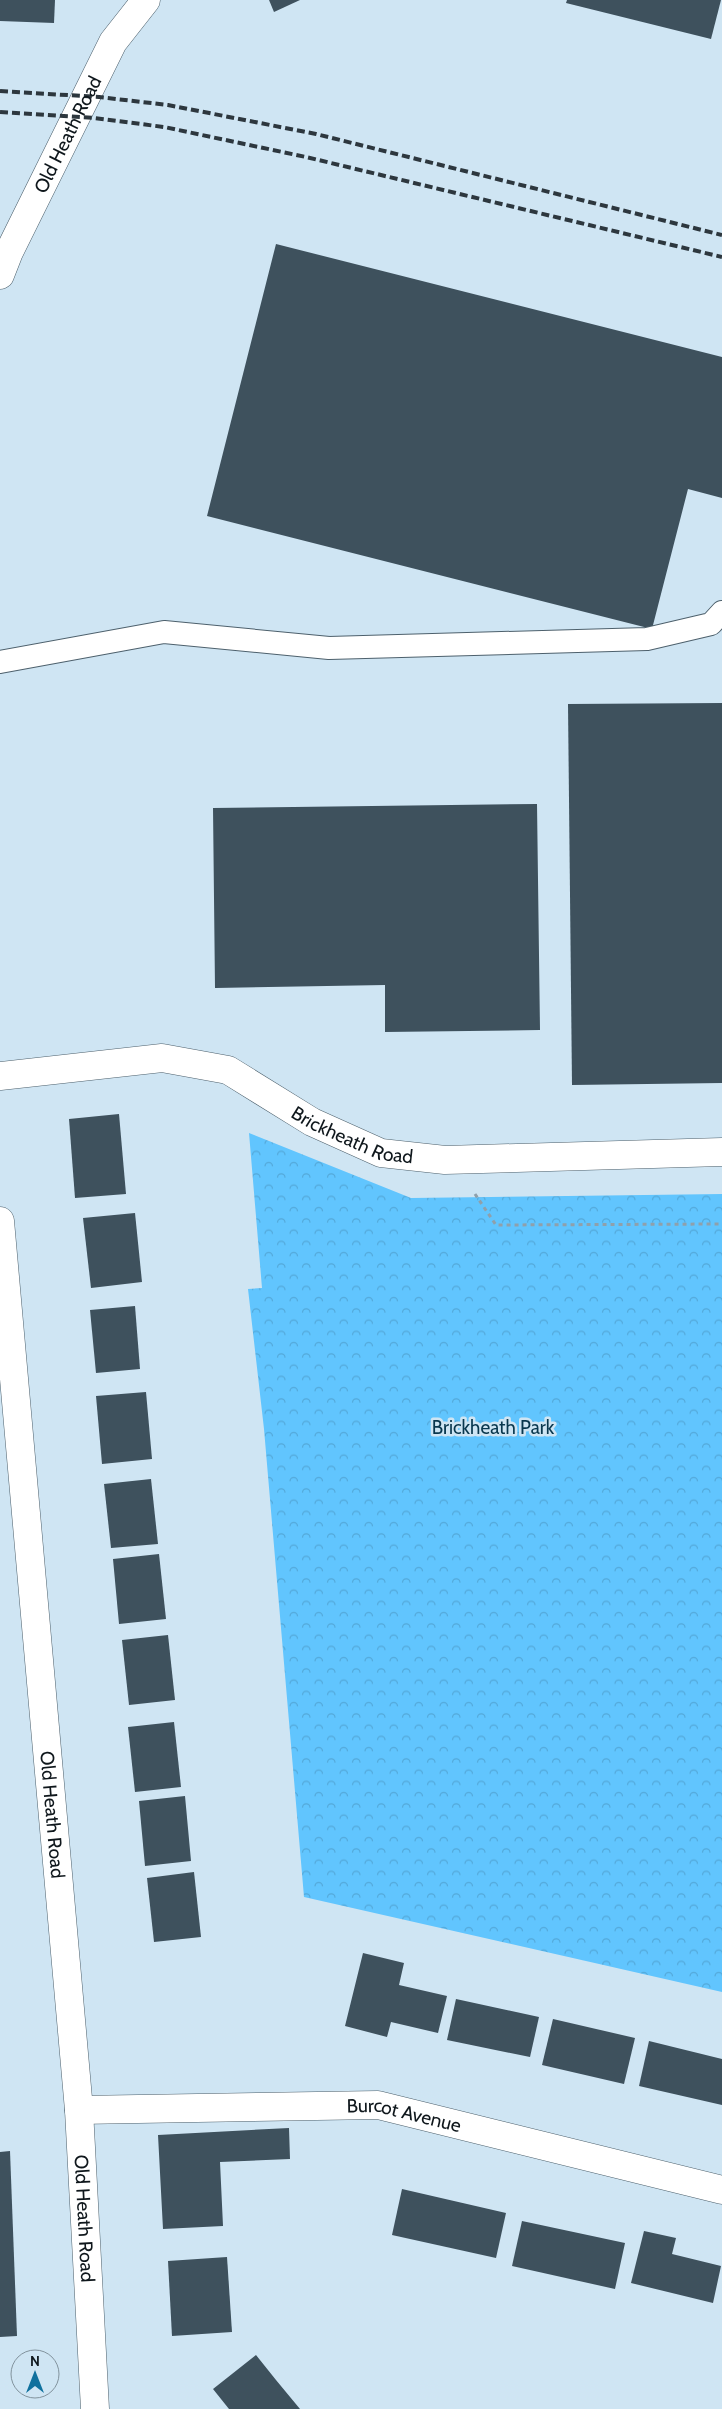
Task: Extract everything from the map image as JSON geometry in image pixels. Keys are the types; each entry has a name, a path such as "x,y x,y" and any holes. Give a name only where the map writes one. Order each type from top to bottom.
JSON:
{"street":[{"name":"Old Heath Road","path":"0,275 9,252 113,42 146,0"},
{"name":"Brickheath Road","path":"0,1076 162,1058 228,1070 312,1122 380,1153 444,1160 722,1152"},
{"name":"Old Heath Road","path":"0,1221 79,2110 95,2409"},
{"name":"Burcot Avenue","path":"79,2110 378,2105 722,2190"}],"lane":[{"path":"0,662 164,632 329,648 647,639 711,624 722,612"}],"path":[{"path":"444,1160 478,1198 496,1225 722,1224"}],"green space":[{"name":"Brickheath Park","path":"249,1133 411,1198 722,1194 722,1992 304,1897 264,1429 248,1289 262,1288"}],"building":[{"path":"0,0 55,0 54,23 0,21"},
{"path":"269,0 300,0 274,12"},
{"path":"567,0 721,0 711,39 566,3"},
{"path":"276,244 722,357 722,498 688,489 652,629 207,516"},
{"path":"722,703 722,1083 572,1085 568,704"},
{"path":"537,804 540,1030 385,1032 385,985 215,988 213,808"},
{"path":"119,1114 126,1194 75,1198 69,1119"},
{"path":"135,1213 142,1282 91,1288 83,1218"},
{"path":"135,1306 140,1369 96,1373 90,1310"},
{"path":"146,1392 152,1459 102,1464 96,1396"},
{"path":"151,1479 158,1544 111,1548 104,1484"},
{"path":"159,1554 166,1619 119,1624 113,1559"},
{"path":"168,1635 175,1700 129,1705 122,1640"},
{"path":"174,1722 181,1787 135,1792 128,1727"},
{"path":"185,1796 191,1861 145,1866 139,1801"},
{"path":"194,1872 201,1937 154,1942 147,1878"},
{"path":"363,1953 404,1963 399,1985 447,1996 438,2033 391,2022 387,2037 345,2026"},
{"path":"456,1999 539,2017 530,2057 447,2040"},
{"path":"553,2019 635,2038 624,2084 542,2065"},
{"path":"649,2041 722,2059 722,2105 639,2086"},
{"path":"289,2128 290,2159 220,2162 223,2226 163,2229 158,2135"},
{"path":"10,2151 17,2336 0,2337 0,2152"},
{"path":"402,2189 506,2213 496,2258 392,2235"},
{"path":"522,2221 625,2243 615,2289 512,2266"},
{"path":"644,2231 676,2238 672,2254 721,2266 713,2303 631,2283"},
{"path":"227,2257 232,2332 172,2336 168,2261"},
{"path":"256,2355 300,2409 229,2409 213,2389"}],"railway":[{"path":"0,91 99,97 168,105 316,134 722,235"},
{"path":"0,112 94,118 164,127 306,157 722,257"}]}
